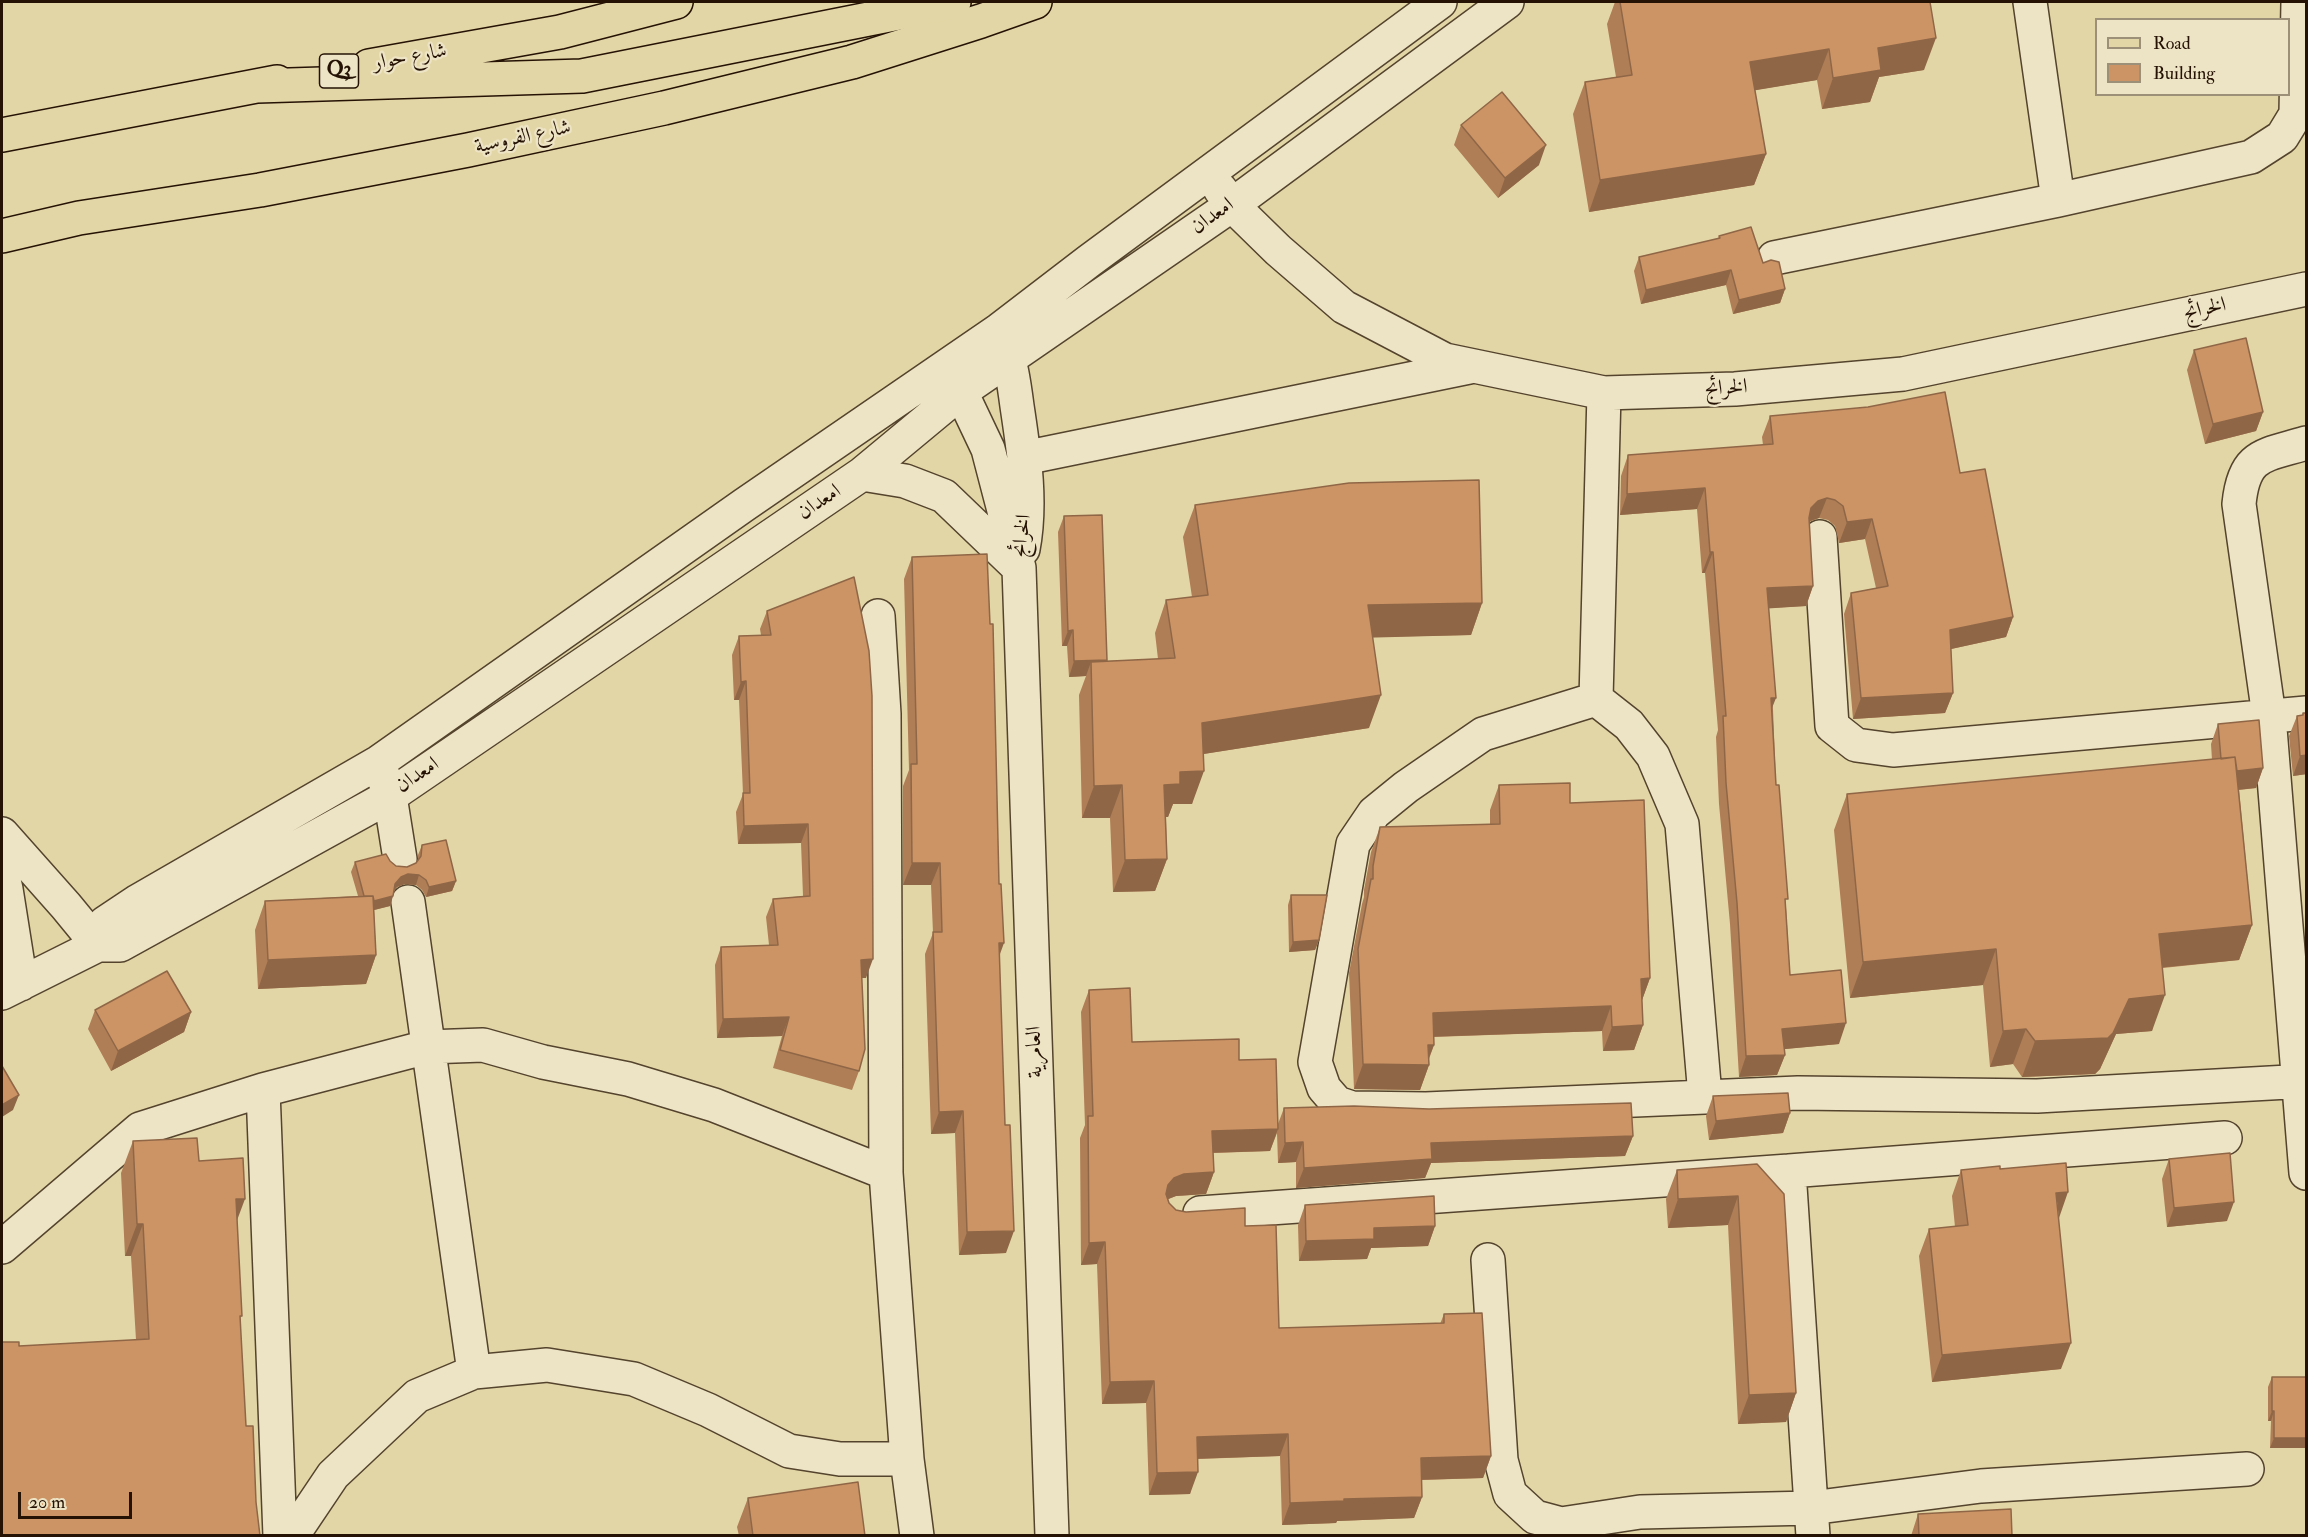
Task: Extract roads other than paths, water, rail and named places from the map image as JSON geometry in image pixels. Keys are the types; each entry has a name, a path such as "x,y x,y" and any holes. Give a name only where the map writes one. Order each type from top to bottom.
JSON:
{"main road":[{"name":"شارع حوار","path":"2,135 257,86 560,32 676,2"},
{"path":"257,86 582,76 954,2"},
{"name":"شارع الفروسية","path":"2,236 79,218 260,190 664,108 852,62 1035,2"}],"street":[{"name":"امعدان","path":"98,945 105,923 138,901 379,762 744,505 955,378 1004,343 1208,173 1440,2"},
{"name":"امعدان","path":"1004,343 1232,205 1507,2"},
{"path":"2030,2 2058,200"},
{"path":"1774,258 2058,200 2251,157 2282,137 2296,114 2298,2"},
{"name":"الخرائج","path":"1208,173 1232,205 1278,250 1344,307 1445,360 1604,393 1735,389 1903,374 2307,289"},
{"name":"الخرائج","path":"1004,343 1023,458 1027,526 1019,568"},
{"path":"1023,458 1473,366"},
{"name":"امعدان","path":"11,988 98,945 120,945 390,796 862,474 955,378"},
{"name":"الخرائج","path":"955,378 988,449 1019,568"},
{"path":"1596,699 1604,393"},
{"path":"2307,443 2257,458 2246,472 2239,504 2269,716 2303,1081 2307,1173"},
{"path":"862,474 905,481 944,496 1019,568"},
{"path":"1820,537 1833,726 1856,746 1893,750 2307,713"},
{"name":"العامرية","path":"1019,568 1052,1536"},
{"path":"878,616 884,714 886,1173 907,1459 917,1536"},
{"path":"1596,699 1483,734 1406,787 1374,813 1353,844 1315,1062 1324,1088 1336,1103 1352,1108 1426,1109 1798,1093 2037,1096 2303,1081"},
{"path":"1596,699 1629,725 1653,756 1682,824 1705,1096"},
{"path":"379,762 390,796 400,859"},
{"path":"2,834 98,945"},
{"path":"2,872 8,900 11,988"},
{"path":"408,902 474,1372"},
{"path":"2,1247 140,1129 263,1090 427,1047 483,1045 543,1062 628,1079 714,1105 886,1173"},
{"path":"263,1090 280,1536"},
{"path":"1177,1215 2225,1138"},
{"path":"1789,1171 1812,1522"},
{"path":"1488,1260 1501,1460 1510,1494 1535,1517 1561,1524 1640,1512 1812,1522 1981,1486 2247,1469"},
{"path":"292,1536 333,1475 417,1396 474,1372 547,1365 634,1379 708,1410 789,1451 840,1459 907,1459"}]}
